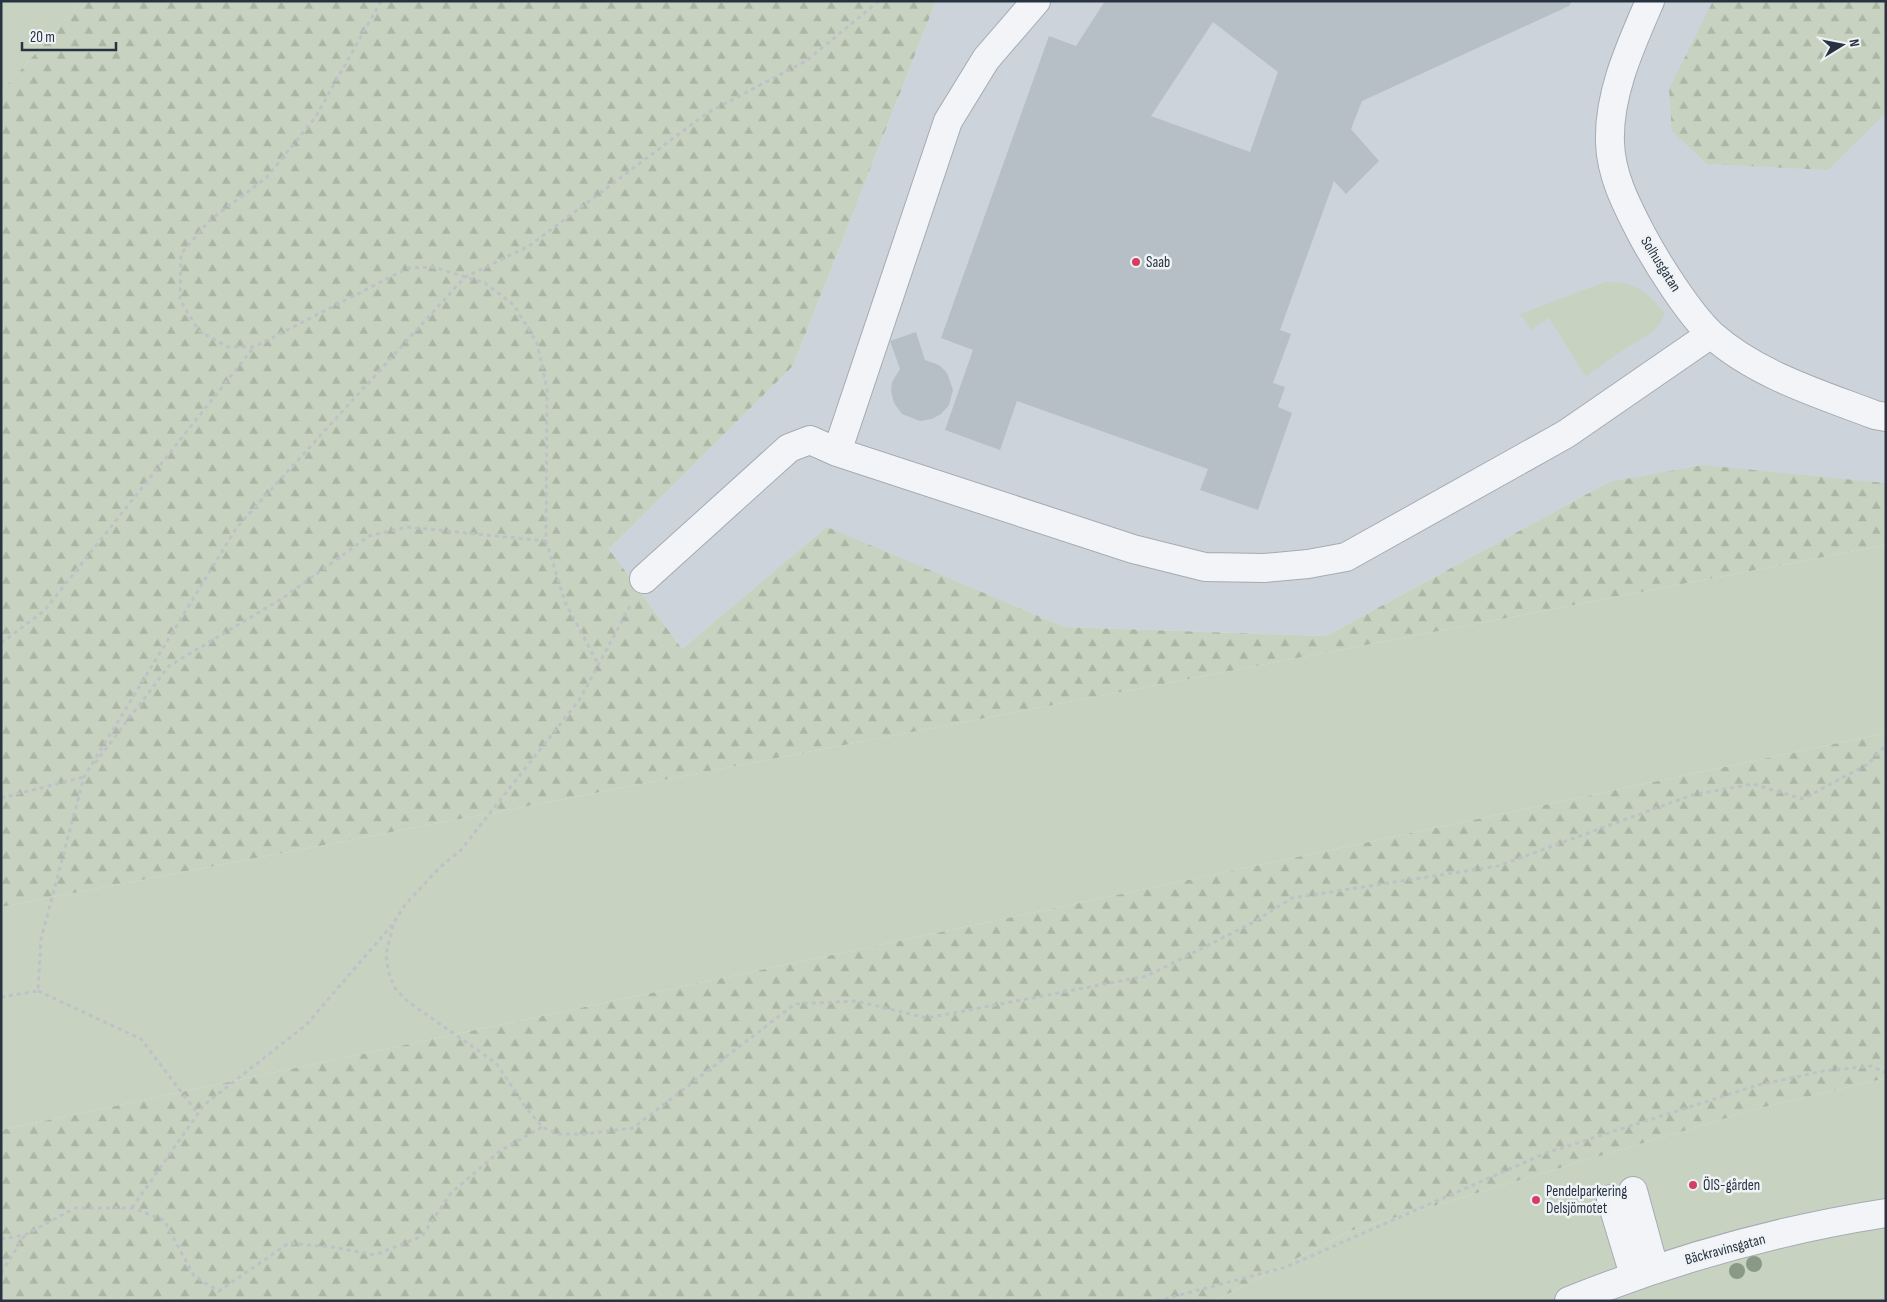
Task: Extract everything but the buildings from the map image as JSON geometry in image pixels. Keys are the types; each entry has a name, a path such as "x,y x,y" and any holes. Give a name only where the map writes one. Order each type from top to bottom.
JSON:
{"street":[{"path":"837,452 948,121 986,59 1036,1"},
{"name":"Solhusgatan","path":"1650,1 1628,54 1615,95 1610,142 1616,180 1631,215 1651,252 1682,298 1711,334 1745,358 1804,388 1875,415 1886,417"},
{"path":"644,579 789,448 810,440 837,452 1133,549 1205,567 1264,568 1308,564 1346,557 1453,500 1566,434 1711,334"},
{"path":"1622,1195 1644,1272"},
{"name":"Bäckravinsgatan","path":"1569,1301 1644,1272 1772,1236 1886,1213"}],"path":[{"path":"254,347 228,347 199,331 180,300 181,254 210,220 266,178 316,118 381,1"},
{"path":"38,991 41,939 84,778 237,527 465,277 529,246 707,113 806,61 879,1"},
{"path":"1,643 44,611 254,347 408,268 433,267 485,283 514,305 537,343 547,388 546,542 565,602 598,664"},
{"path":"1,798 84,778 169,666 283,598 368,536 407,528 546,542"},
{"path":"132,1208 204,1105 306,1025 394,922 405,905 439,868 460,851 580,699 644,579"},
{"path":"394,922 386,954 388,970 394,987 407,1001 496,1063 525,1106 542,1126 558,1134 584,1134 633,1128 796,1004 856,1001 927,1018 1147,976 1252,923 1292,898 1498,866 1692,795 1753,784 1803,799 1868,764 1886,745"},
{"path":"1,997 38,991 141,1038 198,1114"},
{"path":"1157,1301 1286,1267 1546,1153 1758,1085 1824,1071 1871,1066 1886,1073"},
{"path":"1,1239 25,1235 75,1208 132,1208 164,1220 194,1276 219,1291 288,1243 332,1247 375,1255 422,1236 450,1193 500,1151 542,1126"},
{"path":"1,1273 25,1235"}],"shaded area":[{"path":"936,1 1886,1 1886,483 1848,480 1609,482 1326,636 1065,627 827,528 682,649 609,549 793,366"}],"green space":[{"path":"1,1 82,1 1,92"},
{"path":"82,1 936,1 793,366 609,549 682,649 827,527 1065,627 1326,636 1609,482 1703,465 1886,483 1886,545 1,907 1,92"},
{"path":"1713,1 1886,1 1886,113 1828,170 1707,164 1672,131 1669,89"},
{"path":"1605,282 1616,282 1639,289 1651,298 1665,313 1653,331 1615,355 1586,377 1549,318 1531,330 1520,314"},
{"path":"1886,545 1886,733 1,1130 1,907"},
{"path":"1886,733 1886,1078 1760,1108 1350,1231 1214,1301 1,1301 1,1130"},
{"name":"ÖIS-gården","path":"1886,1078 1886,1301 1214,1301 1350,1231 1760,1108"}],"place":[{"name":"Saab","path":"1136,262"},
{"name":"ÖIS-gården","path":"1693,1185"},
{"name":"Pendelparkering Delsjömotet","path":"1536,1200"}]}
